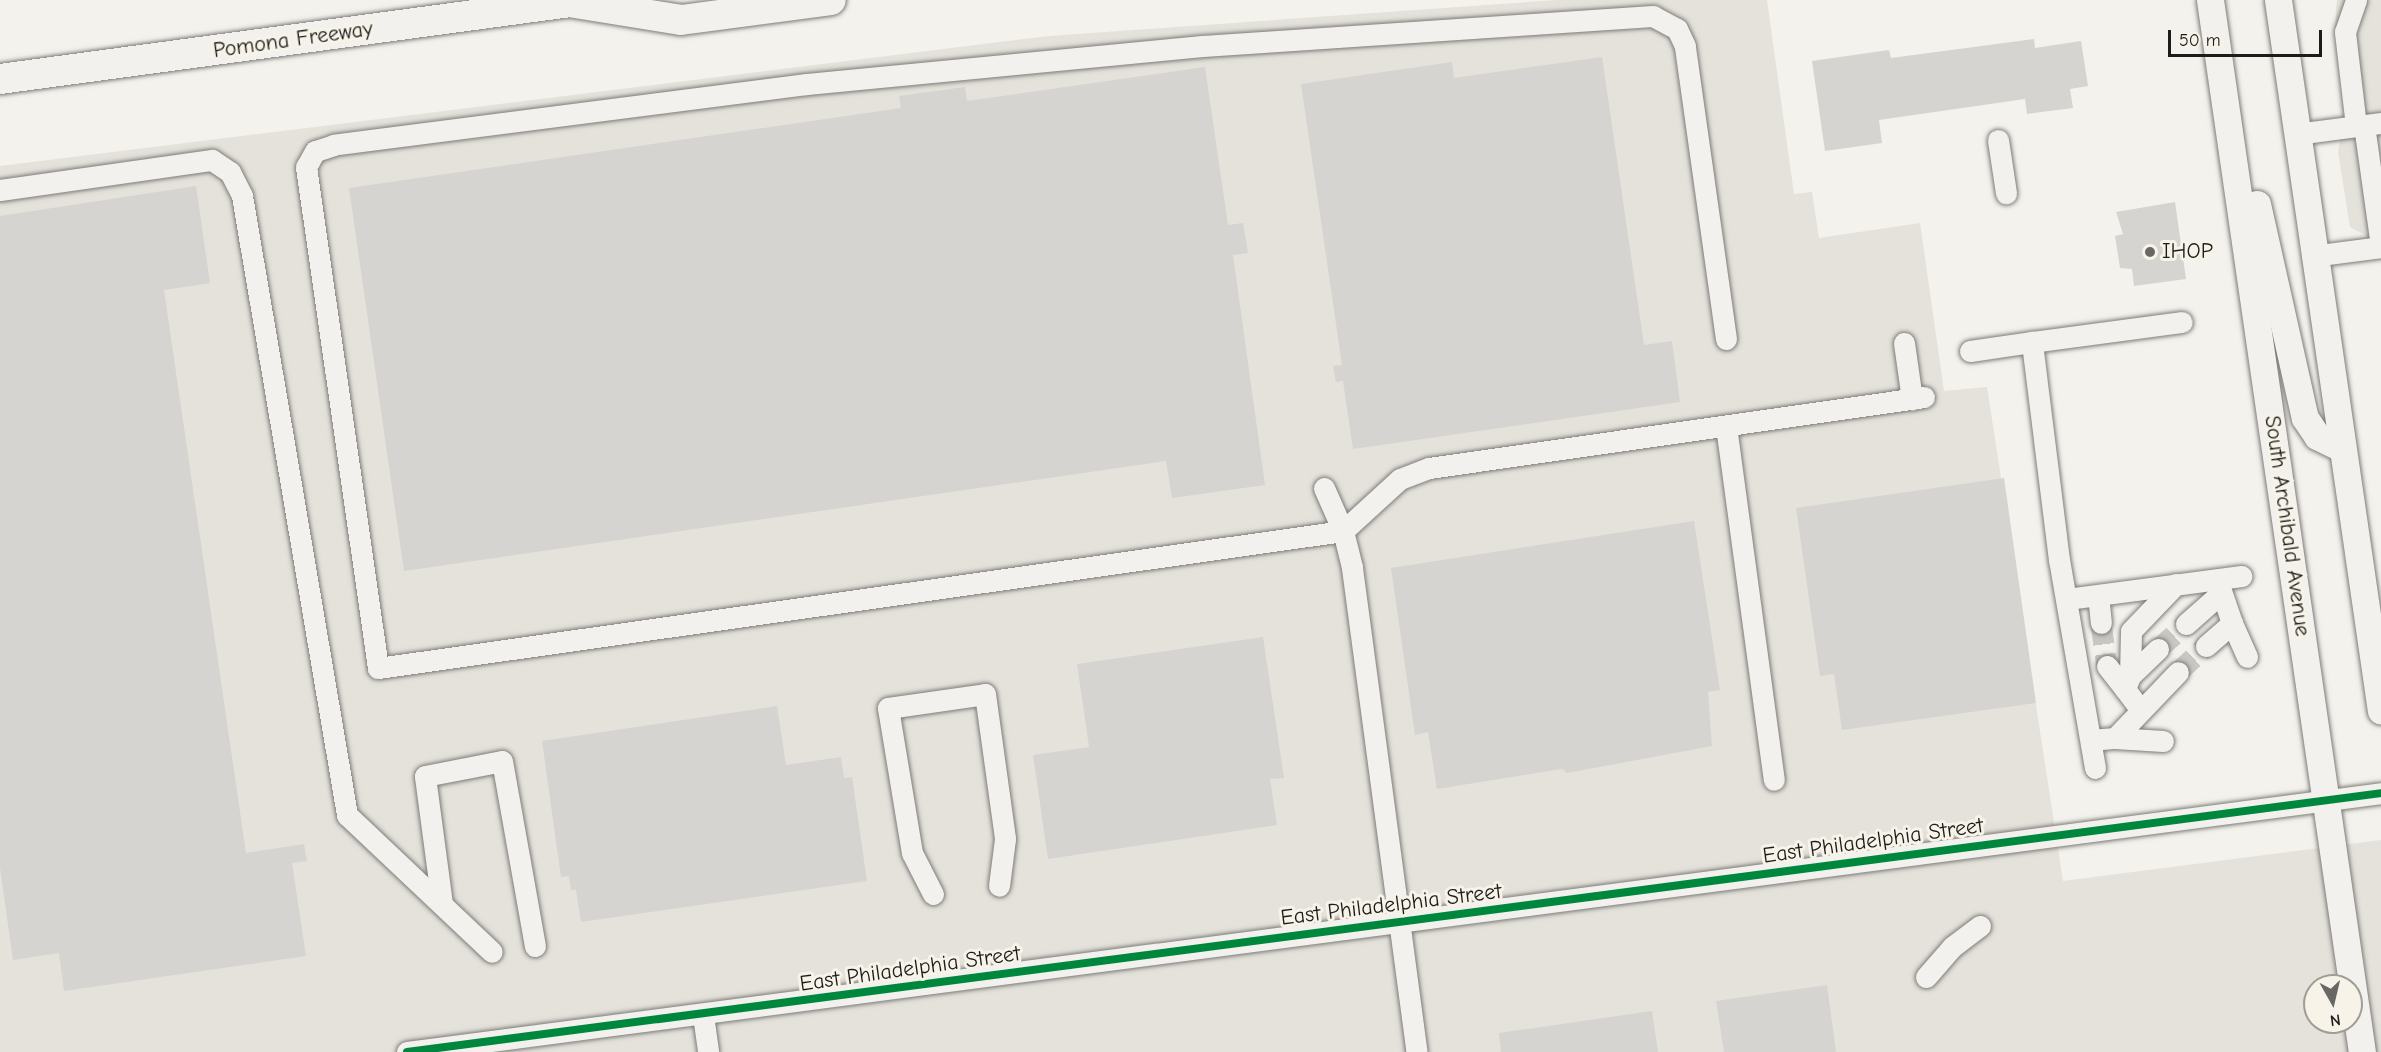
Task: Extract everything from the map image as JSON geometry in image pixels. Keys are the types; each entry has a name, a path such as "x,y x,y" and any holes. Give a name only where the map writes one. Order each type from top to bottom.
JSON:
{"highway":[{"name":"Pomona Freeway","path":"0,79 577,1 681,20 831,0"}],"main road":[{"name":"South Archibald Avenue","path":"2210,0 2362,1052"},
{"path":"2278,0 2312,256 2381,711"},
{"path":"2229,126 2258,206 2305,418 2317,436 2342,448"}],"street":[{"path":"2312,256 2381,246 2367,125 2345,32 2351,4 2356,0"},
{"path":"1726,339 1685,46 1677,29 1653,16 1202,46 807,84 334,145 315,151 306,167 378,668 1343,531 1400,479 1429,468 1918,398 1904,343"},
{"path":"2296,134 2367,125"},
{"path":"1998,140 2006,193"},
{"path":"0,190 212,160 230,172 242,196 347,815 492,952"},
{"path":"1970,351 2182,322"},
{"path":"2032,342 2067,599 2095,768"},
{"path":"1726,426 1774,780"},
{"path":"1324,488 1343,531 1352,568 1417,1052"},
{"path":"2186,624 2218,587 2241,576"},
{"path":"2067,599 2176,585 2218,587"},
{"path":"2127,682 2131,631 2176,585"},
{"path":"2218,587 2247,657"},
{"path":"2098,595 2101,623"},
{"path":"2206,646 2232,622"},
{"path":"2127,682 2158,649"},
{"path":"2107,666 2127,682 2140,709"},
{"path":"2115,738 2140,709 2178,672"},
{"path":"933,894 912,853 888,708 985,694 1005,838 999,886"},
{"path":"2091,740 2115,738 2163,741"},
{"path":"442,904 425,776 502,761 535,946"},
{"name":"East Philadelphia Street","path":"407,1052 703,1015 2381,793"},
{"path":"1926,977 1952,947 1980,926"},
{"path":"703,1015 708,1052"}],"shaded area":[{"path":"1556,0 1767,0 1794,194 1812,192 1819,238 1920,223 1944,391 1987,387 2063,881 2381,840 2381,1052 0,1052 0,166 1049,36"},
{"path":"2337,0 2381,0 2381,236 2370,238 2350,227 2338,152 2345,107 2335,26"}],"building":[{"path":"2034,39 2035,48 2081,41 2088,86 2070,89 2073,108 2027,114 2025,99 1879,120 1882,143 1825,151 1812,61 1889,50 1891,58"},
{"path":"1602,57 1644,345 1672,341 1680,402 1353,449 1343,381 1336,382 1333,366 1342,365 1301,84 1452,62 1454,78"},
{"path":"1205,67 1228,225 1243,223 1248,253 1233,255 1265,485 1172,498 1166,461 404,571 349,188 901,108 899,96 965,87 967,101"},
{"path":"196,186 210,283 164,290 246,853 304,844 307,861 292,863 306,956 64,991 59,953 13,960 0,868 0,216"},
{"name":"IHOP","path":"2175,202 2186,279 2134,286 2132,269 2120,268 2115,236 2123,234 2116,212"},
{"path":"2004,478 2036,703 1842,730 1834,674 1820,676 1796,508"},
{"path":"1694,521 1720,690 1708,692 1712,746 1567,773 1562,769 1437,789 1428,732 1415,735 1391,568"},
{"path":"1263,637 1284,778 1270,779 1277,825 1048,859 1033,755 1089,747 1077,664"},
{"path":"777,706 786,765 841,757 844,778 852,777 867,881 581,922 576,890 571,890 569,876 561,877 542,741"},
{"path":"1827,985 1836,1052 1724,1052 1716,1001"},
{"path":"1652,1011 1658,1052 1501,1052 1499,1033"}],"tunnel":[{"path":"2101,623 2107,666"},
{"path":"2158,649 2186,624"},
{"path":"2178,672 2206,646"}],"cycle path":[{"path":"407,1052 2381,793"}],"place":[{"name":"IHOP","path":"2150,252"}]}
